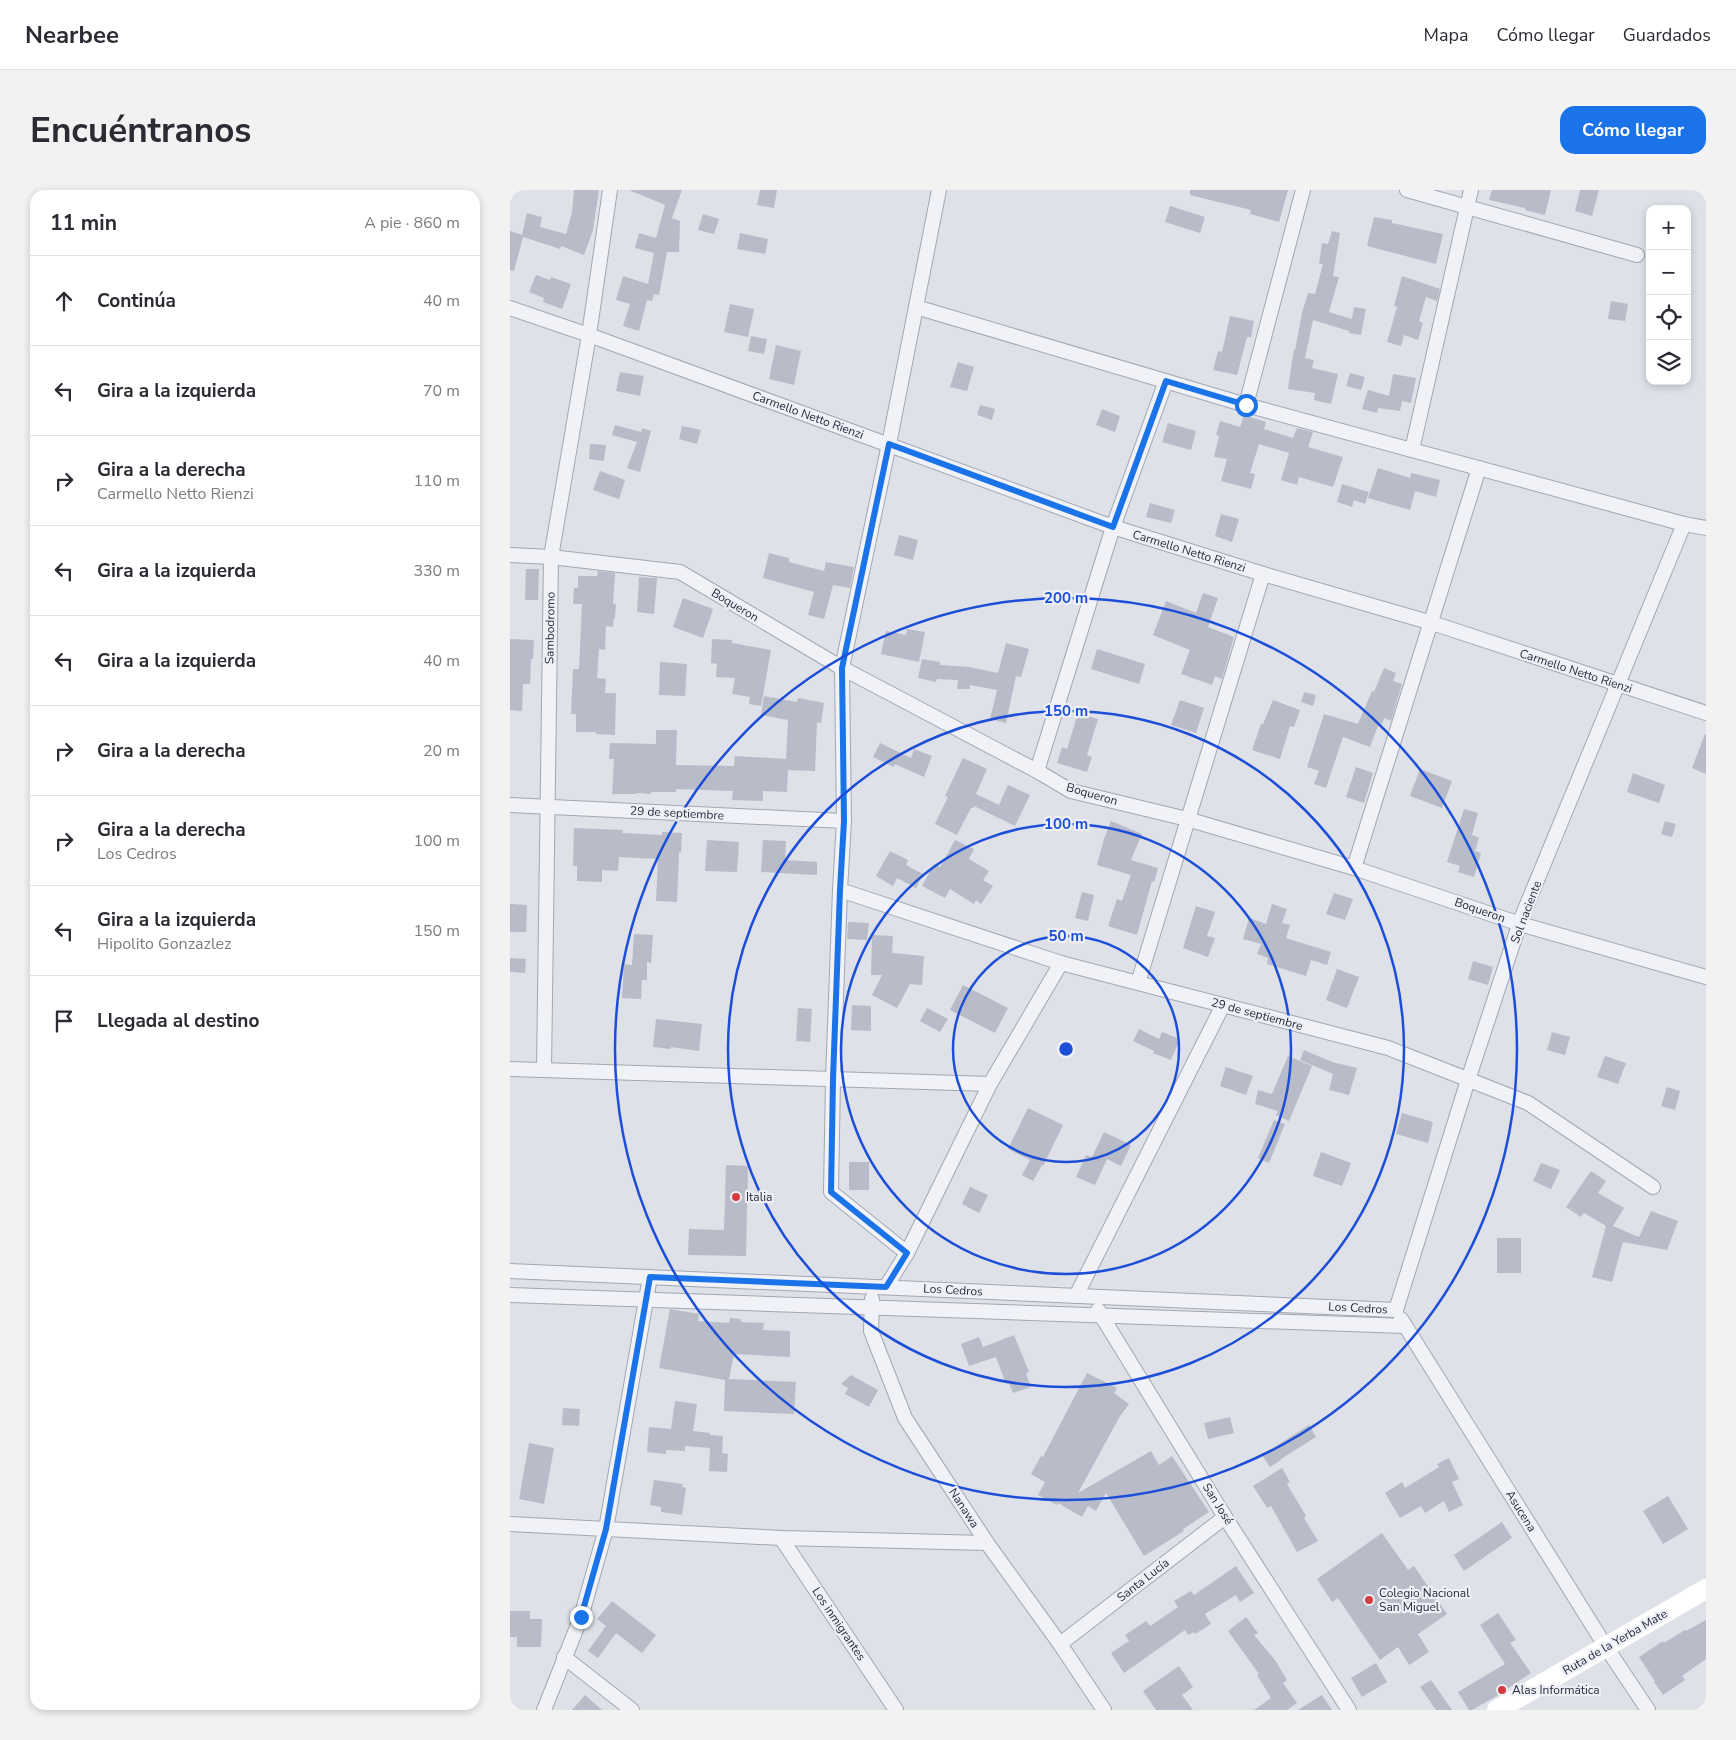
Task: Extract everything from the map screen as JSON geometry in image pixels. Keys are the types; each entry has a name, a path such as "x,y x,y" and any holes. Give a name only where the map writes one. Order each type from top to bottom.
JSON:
{"main road":[{"name":"Ruta de la Yerba Mate","path":"1497,1710 1706,1589"}],"street":[{"name":"Sambodromo","path":"544,1070 551,557 590,335 610,190"},
{"path":"907,1253 831,1192 833,1079 844,821 842,668 889,444 939,190"},
{"path":"1246,405 1303,190"},
{"path":"1407,190 1637,255"},
{"path":"1412,450 1470,190"},
{"path":"916,307 1246,405 1684,524 1706,528"},
{"name":"Carmello Netto Rienzi","path":"510,308 590,335 1113,527 1263,574 1432,623 1706,713"},
{"path":"1037,771 1113,527 1166,381"},
{"path":"1354,868 1479,468"},
{"name":"Sol naciente","path":"1396,1310 1468,1080 1520,924 1684,524"},
{"name":"Boqueron","path":"510,555 551,557 680,572 842,668 1037,771 1071,791 1187,819 1354,868 1520,924 1706,977"},
{"path":"1138,983 1263,574"},
{"name":"29 de septiembre","path":"510,805 844,821"},
{"name":"29 de septiembre","path":"840,890 1061,963 1388,1048 1528,1103 1653,1188"},
{"path":"886,1287 907,1253 990,1084 1061,963"},
{"path":"1083,1296 1223,1005"},
{"path":"510,1069 990,1084"},
{"name":"Los Cedros","path":"510,1271 1396,1310"},
{"path":"544,1710 581,1617 606,1529 650,1277"},
{"name":"Nanawa","path":"872,1287 871,1331 905,1418 987,1543 1060,1644 1104,1710"},
{"path":"510,1295 1405,1326"},
{"name":"San José","path":"1083,1296 1101,1315 1348,1710"},
{"name":"Asucena","path":"1396,1310 1606,1647 1648,1710"},
{"name":"Santa Lucía","path":"1060,1644 1225,1516"},
{"path":"510,1524 781,1538 987,1543"},
{"name":"Los inmigrantes","path":"781,1538 896,1710"},
{"path":"564,1657 632,1710"}],"building":[{"path":"574,190 599,190 593,230 584,255 561,246 560,249 523,237 514,271 510,270 510,231 522,235 527,213 542,217 540,227 566,234 572,212"},
{"path":"629,190 682,190 672,218 680,221 679,252 667,252 659,295 654,294 652,301 647,300 639,331 623,326 630,304 616,300 623,276 648,284 654,253 635,248 639,233 656,238 665,205"},
{"path":"760,190 777,190 774,208 757,205"},
{"path":"1190,190 1288,190 1279,222 1250,214 1251,210 1190,195"},
{"path":"1492,190 1551,190 1545,215 1525,210 1525,208 1489,200"},
{"path":"1580,190 1599,190 1592,216 1575,211"},
{"path":"1170,206 1205,217 1200,233 1165,222"},
{"path":"703,214 719,219 714,234 698,230"},
{"path":"1374,217 1392,220 1392,223 1443,234 1436,264 1367,246"},
{"path":"1332,231 1340,233 1333,276 1339,277 1329,312 1352,319 1354,307 1366,309 1361,335 1349,333 1349,331 1313,320 1305,358 1314,360 1312,368 1338,374 1331,404 1314,400 1315,393 1288,389 1302,313 1308,293 1315,294 1323,264 1319,264 1322,243 1328,244"},
{"path":"740,233 768,239 765,254 737,249"},
{"path":"536,275 550,280 551,277 571,284 562,309 543,302 544,298 529,292"},
{"path":"1402,276 1440,289 1437,301 1426,297 1419,321 1423,323 1418,340 1404,335 1401,346 1387,342 1397,307 1394,306"},
{"path":"1611,301 1628,304 1625,321 1608,319"},
{"path":"730,304 754,309 748,337 724,332"},
{"path":"1230,316 1254,321 1251,337 1247,337 1237,375 1213,370 1218,351 1222,352"},
{"path":"751,336 767,339 764,354 748,351"},
{"path":"776,345 801,351 794,385 769,379"},
{"path":"958,362 974,367 967,391 950,387"},
{"path":"620,372 644,376 640,396 616,391"},
{"path":"1350,373 1365,377 1361,390 1346,386"},
{"path":"1393,374 1416,378 1411,403 1402,401 1400,411 1378,408 1377,413 1362,409 1368,390 1389,396"},
{"path":"980,405 995,409 992,420 977,415"},
{"path":"1102,409 1120,416 1115,432 1096,425"},
{"path":"1244,415 1266,422 1264,429 1293,438 1297,428 1313,432 1308,447 1343,457 1333,487 1299,477 1297,485 1281,480 1289,453 1259,444 1250,473 1255,474 1251,489 1221,481 1227,459 1214,457 1219,436 1216,435 1220,421 1240,427"},
{"path":"1168,423 1196,431 1191,450 1162,442"},
{"path":"615,425 641,432 642,428 651,431 640,472 627,468 637,442 612,435"},
{"path":"682,426 701,430 697,444 679,439"},
{"path":"590,444 606,445 604,461 589,459"},
{"path":"1378,468 1410,478 1411,473 1440,480 1436,497 1415,491 1410,510 1368,498"},
{"path":"600,471 625,480 619,499 593,490"},
{"path":"1342,484 1369,492 1365,504 1354,500 1352,507 1337,502"},
{"path":"1150,503 1175,510 1171,523 1146,517"},
{"path":"1221,514 1239,519 1232,542 1215,536"},
{"path":"899,535 918,540 913,560 894,555"},
{"path":"769,553 789,558 789,562 824,571 826,562 854,567 850,588 833,585 824,619 808,615 814,592 763,578"},
{"path":"526,569 539,569 538,600 525,600"},
{"path":"598,571 615,573 613,604 616,604 615,618 613,627 606,626 605,650 599,649 597,678 606,679 605,693 616,693 615,735 596,734 596,732 576,732 576,714 571,714 573,669 579,669 582,604 573,604 574,588 578,588 578,576 597,576"},
{"path":"639,577 657,578 654,614 637,612"},
{"path":"1203,593 1218,598 1208,627 1234,637 1222,679 1215,676 1212,685 1181,674 1190,650 1153,635 1166,601 1196,613"},
{"path":"683,598 713,609 703,638 673,627"},
{"path":"907,629 925,632 919,662 881,654 886,631 906,635"},
{"path":"510,639 534,640 530,684 523,684 522,711 510,710"},
{"path":"712,639 732,640 732,643 771,650 761,706 749,704 750,697 732,694 735,678 716,677 717,664 711,663"},
{"path":"1006,643 1029,649 1021,677 1016,676 1006,723 990,719 997,690 970,685 970,689 957,689 958,680 937,679 936,682 918,678 922,659 940,662 940,665 969,667 998,673"},
{"path":"1097,649 1145,664 1139,684 1091,669"},
{"path":"660,662 687,664 685,696 659,695"},
{"path":"1384,668 1396,673 1393,681 1402,684 1391,721 1384,718 1382,724 1379,723 1370,747 1343,737 1326,788 1314,784 1319,771 1307,767 1324,714 1358,724"},
{"path":"1304,692 1316,695 1313,706 1301,702"},
{"path":"764,696 797,702 798,698 824,703 821,723 817,722 815,771 788,770 787,792 763,791 763,801 732,800 733,791 676,789 676,792 651,792 651,794 612,794 614,759 609,759 610,743 656,744 656,730 677,730 676,765 734,766 735,756 786,759 788,720 761,715"},
{"path":"1180,700 1204,708 1196,733 1171,725"},
{"path":"1273,700 1300,710 1294,727 1290,726 1280,759 1252,750 1261,724 1263,724"},
{"path":"1078,713 1098,719 1087,755 1092,757 1087,772 1057,763 1062,747 1067,749"},
{"path":"1706,734 1706,774 1692,768"},
{"path":"880,743 911,758 914,749 932,756 924,777 895,764 894,767 873,757"},
{"path":"963,758 987,769 976,794 999,805 1008,785 1030,795 1015,826 974,806 971,808 957,835 935,824 948,797 945,796"},
{"path":"1356,767 1373,773 1364,803 1346,797"},
{"path":"1420,769 1452,781 1442,808 1410,796"},
{"path":"1633,773 1665,785 1659,803 1627,792"},
{"path":"1464,809 1478,813 1472,835 1479,838 1475,851 1481,853 1474,877 1458,872 1460,866 1447,862"},
{"path":"1111,821 1142,834 1131,860 1158,868 1154,882 1152,881 1137,935 1108,926 1117,899 1122,901 1131,875 1097,865"},
{"path":"1665,821 1676,824 1672,837 1661,834"},
{"path":"574,828 623,830 622,833 662,835 662,832 682,833 681,852 679,852 677,902 656,901 658,859 619,857 618,871 602,870 602,882 577,881 577,866 573,866"},
{"path":"707,840 739,842 737,872 705,871"},
{"path":"763,840 786,841 785,860 817,862 817,875 761,872"},
{"path":"955,840 974,849 969,859 989,871 983,880 993,886 981,904 976,900 974,904 950,889 945,898 922,886 934,864 940,867"},
{"path":"890,851 908,860 906,865 923,874 916,888 897,878 893,886 876,876"},
{"path":"1082,892 1094,895 1088,921 1075,918"},
{"path":"1334,893 1353,899 1345,920 1326,914"},
{"path":"510,904 527,905 526,932 510,932"},
{"path":"1272,904 1287,909 1282,923 1290,925 1286,938 1331,952 1327,965 1311,960 1306,976 1267,964 1268,958 1257,954 1261,944 1243,939 1249,918 1266,924"},
{"path":"1196,906 1215,912 1207,936 1215,938 1208,957 1183,948"},
{"path":"848,922 869,923 867,940 847,939"},
{"path":"634,934 653,935 651,963 647,962 647,980 642,980 641,999 622,998 624,964 632,965"},
{"path":"872,935 893,936 892,953 924,956 922,985 910,984 897,1008 872,995 882,975 871,975"},
{"path":"510,958 526,959 525,973 510,972"},
{"path":"1473,961 1493,967 1488,985 1468,979"},
{"path":"1337,969 1359,977 1347,1008 1326,1000"},
{"path":"963,985 1008,1008 995,1033 950,1010"},
{"path":"852,1005 871,1006 871,1031 851,1030"},
{"path":"798,1008 812,1009 810,1042 796,1041"},
{"path":"927,1008 948,1019 940,1032 920,1021"},
{"path":"656,1019 702,1024 699,1051 671,1047 671,1049 653,1047"},
{"path":"1139,1029 1159,1039 1162,1032 1180,1039 1171,1060 1153,1053 1154,1051 1133,1041"},
{"path":"1552,1032 1570,1037 1565,1055 1547,1050"},
{"path":"1304,1050 1332,1062 1357,1068 1349,1095 1329,1090 1333,1074 1300,1060"},
{"path":"1288,1056 1312,1066 1289,1121 1276,1115 1278,1111 1255,1104 1258,1090 1272,1094"},
{"path":"1605,1056 1626,1063 1618,1084 1597,1077"},
{"path":"1226,1067 1253,1076 1246,1095 1220,1086"},
{"path":"1667,1087 1680,1091 1675,1110 1661,1106"},
{"path":"1028,1108 1063,1125 1043,1166 1033,1181 1022,1175 1030,1160 1008,1149"},
{"path":"1402,1113 1433,1122 1428,1143 1396,1134"},
{"path":"1274,1120 1285,1124 1269,1163 1258,1158"},
{"path":"1104,1132 1131,1145 1121,1166 1107,1159 1095,1185 1076,1177 1086,1155 1092,1157"},
{"path":"1321,1152 1351,1163 1342,1186 1313,1176"},
{"path":"849,1162 869,1162 869,1190 849,1190"},
{"path":"1541,1163 1560,1170 1551,1189 1533,1181"},
{"name":"Italia","path":"726,1165 748,1166 746,1256 688,1255 689,1229 724,1230"},
{"path":"1591,1171 1606,1181 1598,1193 1624,1208 1613,1226 1639,1237 1651,1211 1678,1221 1667,1250 1623,1242 1612,1282 1592,1277 1606,1226 1584,1213 1581,1217 1566,1207"},
{"path":"970,1187 988,1195 979,1213 962,1204"},
{"path":"1497,1238 1521,1238 1521,1273 1497,1273"},
{"path":"670,1309 699,1314 698,1321 729,1323 730,1318 741,1319 741,1322 764,1323 763,1330 790,1331 790,1357 734,1354 729,1379 796,1382 794,1414 724,1411 725,1380 659,1368"},
{"path":"1014,1335 1029,1372 1026,1374 1031,1387 1013,1393 1009,1383 1006,1384 996,1357 969,1366 961,1344 979,1337 983,1347"},
{"path":"1087,1373 1117,1388 1114,1393 1129,1404 1120,1416 1078,1493 1151,1451 1159,1465 1172,1456 1209,1512 1183,1529 1184,1531 1144,1556 1106,1493 1096,1511 1088,1506 1082,1517 1058,1503 1057,1505 1038,1495 1045,1482 1031,1474 1041,1456 1043,1457"},
{"path":"851,1375 878,1390 869,1407 845,1394 848,1388 841,1384"},
{"path":"675,1401 697,1404 693,1431 723,1436 722,1453 728,1454 727,1472 709,1471 710,1448 685,1446 685,1451 666,1450 666,1454 647,1452 649,1427 671,1429"},
{"path":"563,1408 580,1409 579,1426 562,1425"},
{"path":"1230,1417 1234,1433 1208,1439 1204,1423"},
{"path":"1309,1425 1316,1437 1270,1467 1262,1455"},
{"path":"529,1443 554,1448 544,1504 519,1499"},
{"path":"1449,1458 1459,1479 1452,1482 1463,1505 1449,1512 1444,1501 1425,1513 1421,1506 1400,1518 1385,1493 1402,1482 1405,1488 1439,1467 1437,1464"},
{"path":"1282,1468 1290,1482 1287,1484 1318,1541 1297,1552 1271,1506 1267,1508 1253,1486"},
{"path":"654,1480 683,1484 682,1487 686,1488 682,1515 661,1512 661,1507 650,1505"},
{"path":"1668,1496 1688,1529 1663,1544 1643,1511"},
{"path":"1502,1522 1512,1538 1464,1571 1454,1555"},
{"name":"Colegio Nacional San Miguel","path":"1382,1533 1408,1570 1414,1566 1447,1614 1418,1634 1429,1652 1409,1665 1398,1647 1380,1660 1338,1598 1332,1602 1317,1579"},
{"path":"1236,1566 1254,1593 1240,1602 1236,1595 1205,1614 1211,1624 1195,1634 1194,1632 1188,1635 1185,1630 1124,1673 1111,1653 1129,1641 1125,1635 1146,1621 1150,1626 1178,1607 1174,1601 1191,1591 1194,1595"},
{"path":"612,1601 656,1635 642,1653 616,1633 598,1658 588,1651 606,1626 597,1619"},
{"path":"510,1611 530,1611 530,1619 542,1619 541,1647 517,1647 517,1637 510,1637"},
{"path":"1498,1613 1516,1640 1510,1643 1531,1673 1495,1697 1469,1710 1458,1692 1505,1664 1480,1625"},
{"path":"1246,1617 1258,1633 1254,1635 1275,1660 1287,1680 1283,1683 1297,1703 1287,1710 1254,1710 1271,1698 1257,1675 1259,1674 1228,1631"},
{"path":"1706,1620 1706,1659 1682,1676 1685,1680 1663,1695 1639,1657 1663,1641 1664,1643"},
{"path":"1376,1663 1387,1682 1362,1697 1351,1678"},
{"path":"1179,1666 1193,1687 1182,1695 1193,1710 1156,1710 1143,1691"},
{"path":"1431,1680 1452,1710 1436,1710 1420,1687"},
{"path":"585,1695 602,1710 572,1710"},
{"path":"1322,1695 1332,1710 1298,1710"}],"place":[{"name":"Italia","path":"736,1197"},
{"name":"Colegio Nacional San Miguel","path":"1369,1600"},
{"name":"Alas Informática","path":"1502,1690"}],"route":[{"path":"581,1617 606,1529 650,1277 886,1287 907,1253 831,1192 833,1079 844,821 842,668 889,444 1113,527 1166,381 1246,405"}]}
